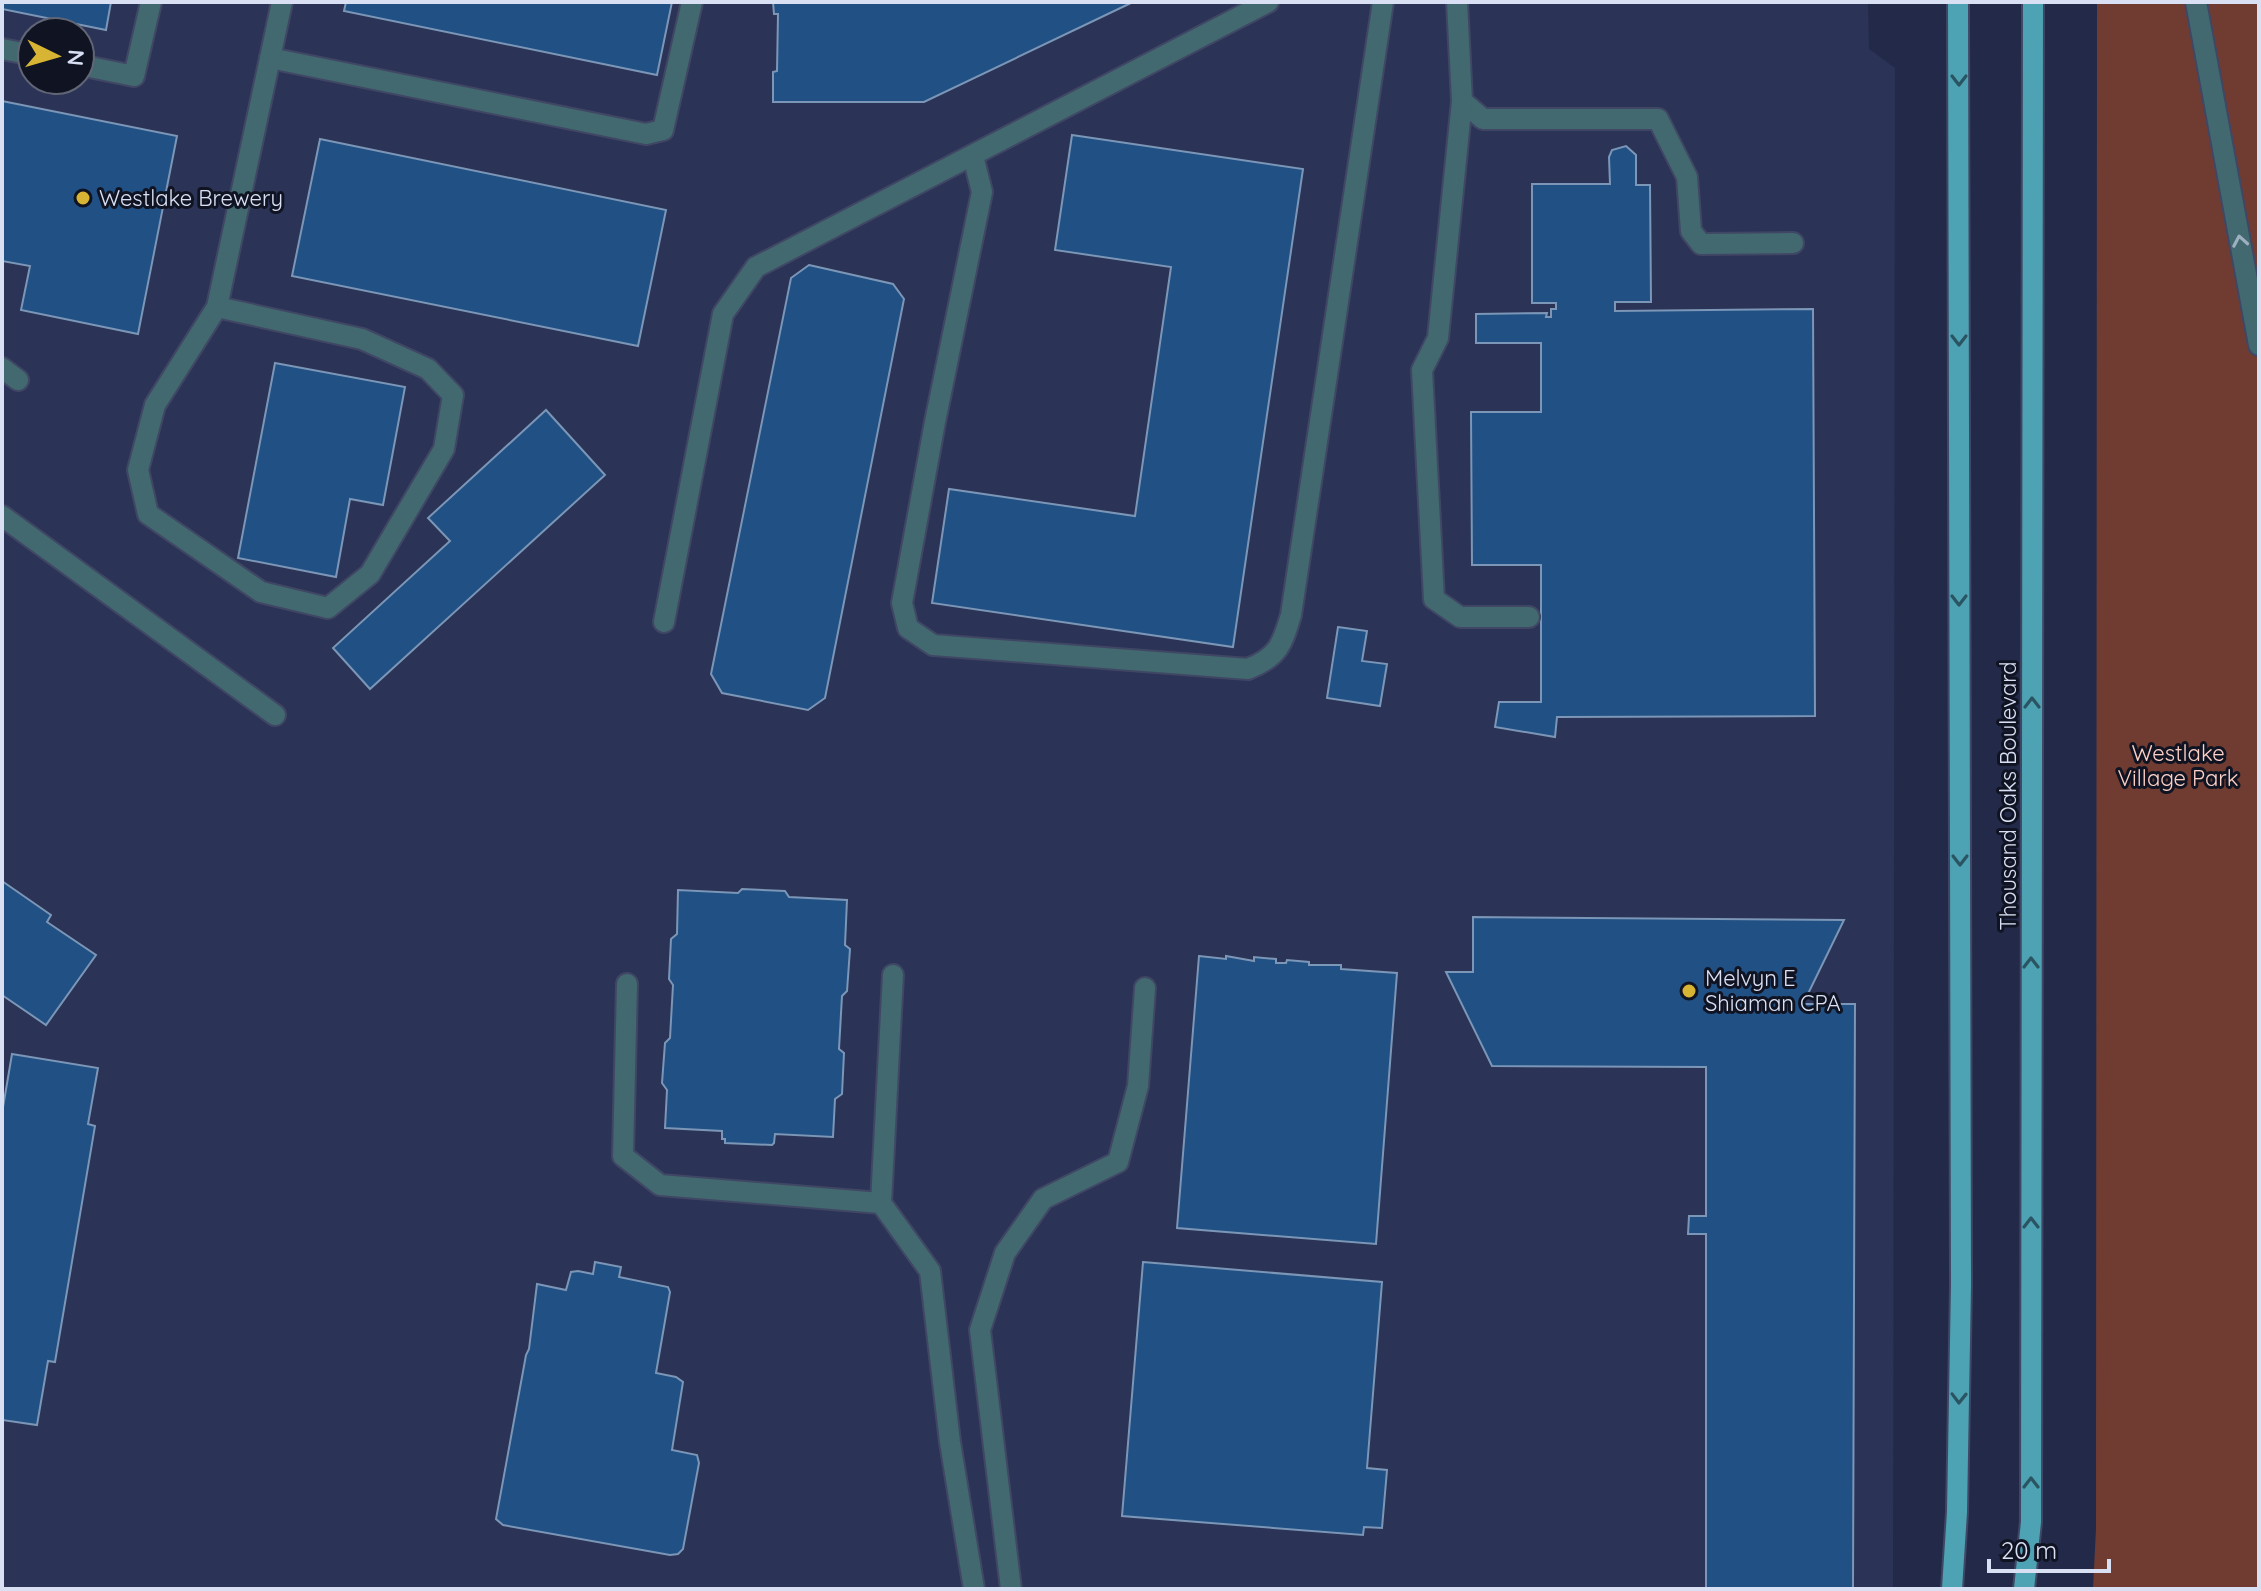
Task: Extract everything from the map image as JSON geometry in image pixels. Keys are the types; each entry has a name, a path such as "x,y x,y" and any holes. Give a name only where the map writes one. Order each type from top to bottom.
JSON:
{"main road":[{"path":"1952,1589 1957,1512 1961,1285 1958,2"},
{"name":"Thousand Oaks Boulevard","path":"2024,1589 2031,1522 2033,2"}],"lane":[{"path":"96,68 134,76 151,2"},
{"path":"217,307 362,339 428,369 453,395 444,449 437,461 370,574 328,608 261,592 148,514 138,470 155,405 217,307 282,2"},
{"path":"270,58 646,134 663,130 692,2"},
{"path":"664,622 723,314 756,267 1268,2"},
{"path":"973,156 982,192 902,603 908,628 933,645 1248,669 1268,661 1282,645 1291,615 1383,2"},
{"path":"1457,2 1462,101 1438,338 1422,370 1434,599 1460,617 1529,617"},
{"path":"2196,2 2259,345"},
{"path":"1462,101 1483,119 1658,119 1687,177 1691,231 1701,244 1793,243"},
{"path":"2,516 275,715"},
{"path":"893,975 881,1203 930,1271 950,1442 974,1589"},
{"path":"627,984 623,1156 660,1185 881,1203"},
{"path":"1011,1589 980,1330 1005,1253 1043,1199 1118,1162 1138,1086 1145,988"}],"shaded area":[{"path":"2,2 1868,2 1869,49 1895,68 1893,1589 2,1589"}],"green space":[{"name":"Westlake Village Park","path":"2097,2 2259,2 2259,1589 2093,1589 2096,1529"}],"building":[{"path":"2,2 111,2 106,30 96,28 96,16 37,16 2,9"},
{"path":"346,2 672,2 657,75 344,11"},
{"path":"773,2 1133,2 924,102 773,102 778,14 774,14"},
{"name":"Westlake Brewery","path":"2,101 177,136 138,334 21,310 30,266 2,261"},
{"path":"1072,135 1303,169 1233,647 932,603 949,489 1135,516 1171,267 1055,250"},
{"path":"320,139 666,210 638,346 292,276"},
{"path":"1626,146 1636,155 1636,185 1650,185 1651,302 1615,302 1615,311 1813,309 1815,716 1557,717 1555,737 1495,727 1499,702 1541,702 1541,565 1472,565 1471,412 1541,412 1541,343 1476,343 1476,314 1547,313 1546,317 1551,317 1551,309 1556,309 1556,303 1532,303 1532,184 1610,184 1609,157 1612,150"},
{"path":"809,265 893,284 904,299 825,698 808,710 722,693 711,674 791,278"},
{"path":"275,363 405,387 383,505 350,499 336,577 238,558"},
{"path":"546,410 605,475 370,689 333,648 450,541 428,518"},
{"path":"1338,627 1367,631 1362,661 1387,664 1380,706 1327,698"},
{"path":"2,881 51,915 47,922 96,955 46,1025 2,995"},
{"path":"742,889 785,891 789,897 847,900 845,945 850,949 847,991 842,996 839,1049 844,1053 842,1094 835,1099 833,1137 775,1134 772,1145 725,1143 722,1131 665,1128 667,1090 662,1083 665,1043 670,1038 673,985 669,979 671,939 677,934 678,890 738,893"},
{"path":"1473,917 1844,920 1803,1004 1855,1004 1853,1589 1706,1589 1706,1234 1688,1234 1689,1216 1706,1216 1706,1067 1492,1066 1446,972 1473,972"},
{"path":"1199,956 1226,959 1226,956 1254,961 1254,957 1276,959 1276,963 1286,963 1287,960 1309,962 1309,965 1341,965 1341,969 1397,973 1376,1244 1177,1228"},
{"path":"12,1054 98,1068 88,1124 95,1126 55,1362 48,1361 37,1425 2,1420 2,1113"},
{"path":"595,1262 621,1267 619,1277 668,1287 670,1292 656,1373 676,1377 683,1382 672,1450 697,1455 699,1463 683,1549 678,1554 503,1525 496,1519 529,1349 537,1284 566,1290 571,1272 593,1274"},
{"path":"1143,1262 1382,1282 1367,1468 1387,1470 1382,1528 1364,1527 1363,1535 1122,1516"}],"place":[{"name":"Westlake Brewery","path":"83,198"},
{"name":"Melvyn E Shiaman CPA","path":"1689,991"}]}
